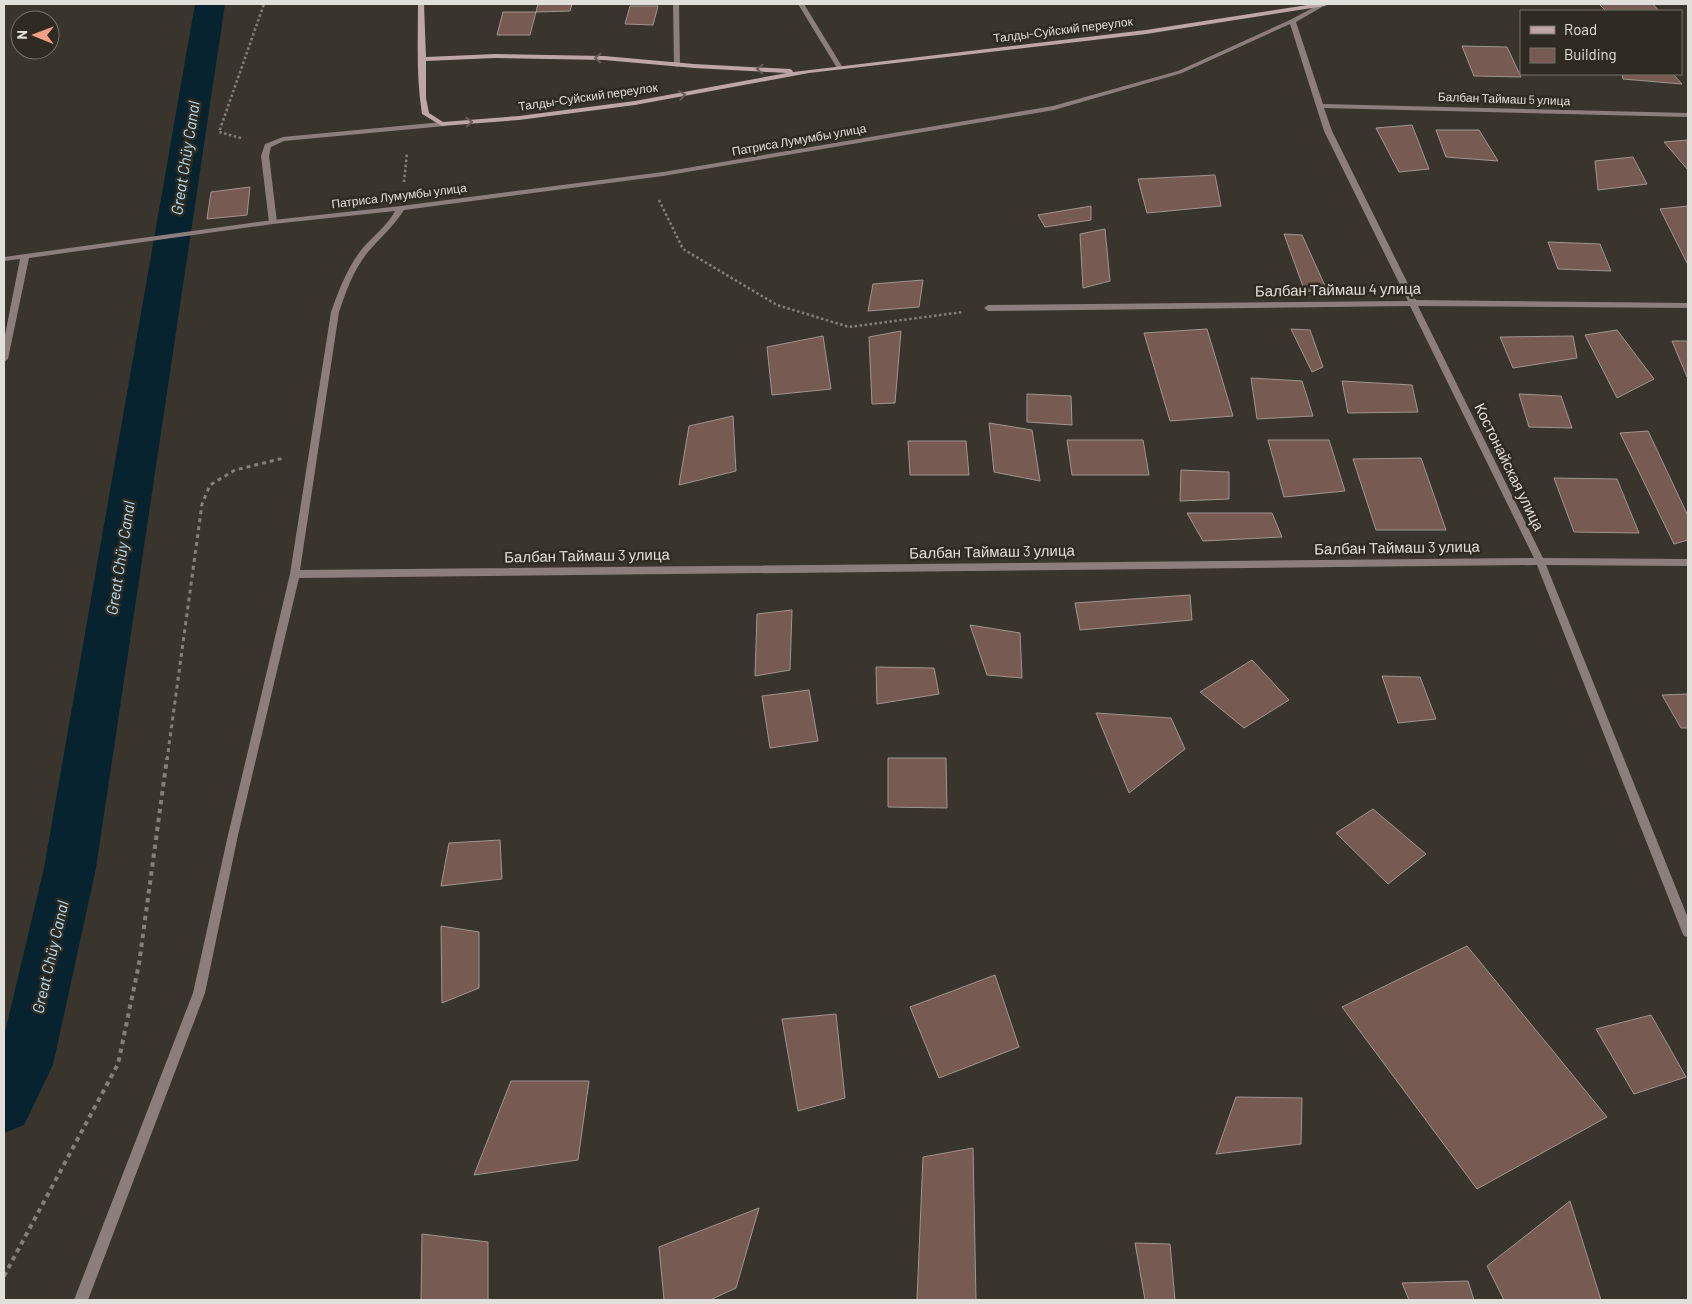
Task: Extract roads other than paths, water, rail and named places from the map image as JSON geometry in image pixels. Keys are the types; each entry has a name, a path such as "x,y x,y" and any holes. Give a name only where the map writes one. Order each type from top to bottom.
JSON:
{"street":[{"path":"421,4 423,98 426,114 442,124"},
{"path":"676,4 677,65"},
{"path":"801,4 840,68"},
{"name":"Талды-Суйский переулок","path":"442,124 519,118 636,103 809,71 1146,32 1322,5"},
{"name":"Патриса Лумумбы улица","path":"6,260 55,251 273,222 401,208 662,174 1054,108 1180,72 1292,21 1322,5"},
{"name":"Костонайская улица","path":"1292,21 1328,131 1540,561 1685,914 1688,932"},
{"name":"Талды-Суйский переулок","path":"421,59 495,56 594,58 677,65 809,71"},
{"name":"Балбан Таймаш 5 улица","path":"1320,106 1688,115"},
{"path":"273,222 265,156 268,146 283,140 442,124"},
{"path":"80,1300 199,993 233,835 295,574 335,312 344,285 361,255 396,218 401,208"},
{"path":"4,360 25,256"},
{"name":"Балбан Таймаш 4 улица","path":"988,308 1413,303 1688,306"},
{"name":"Балбан Таймаш 3 улица","path":"295,574 1540,561 1688,562"}],"waterway":[{"name":"Great Chüy Canal","path":"4,1105 25,1065 70,868 210,4"}]}
